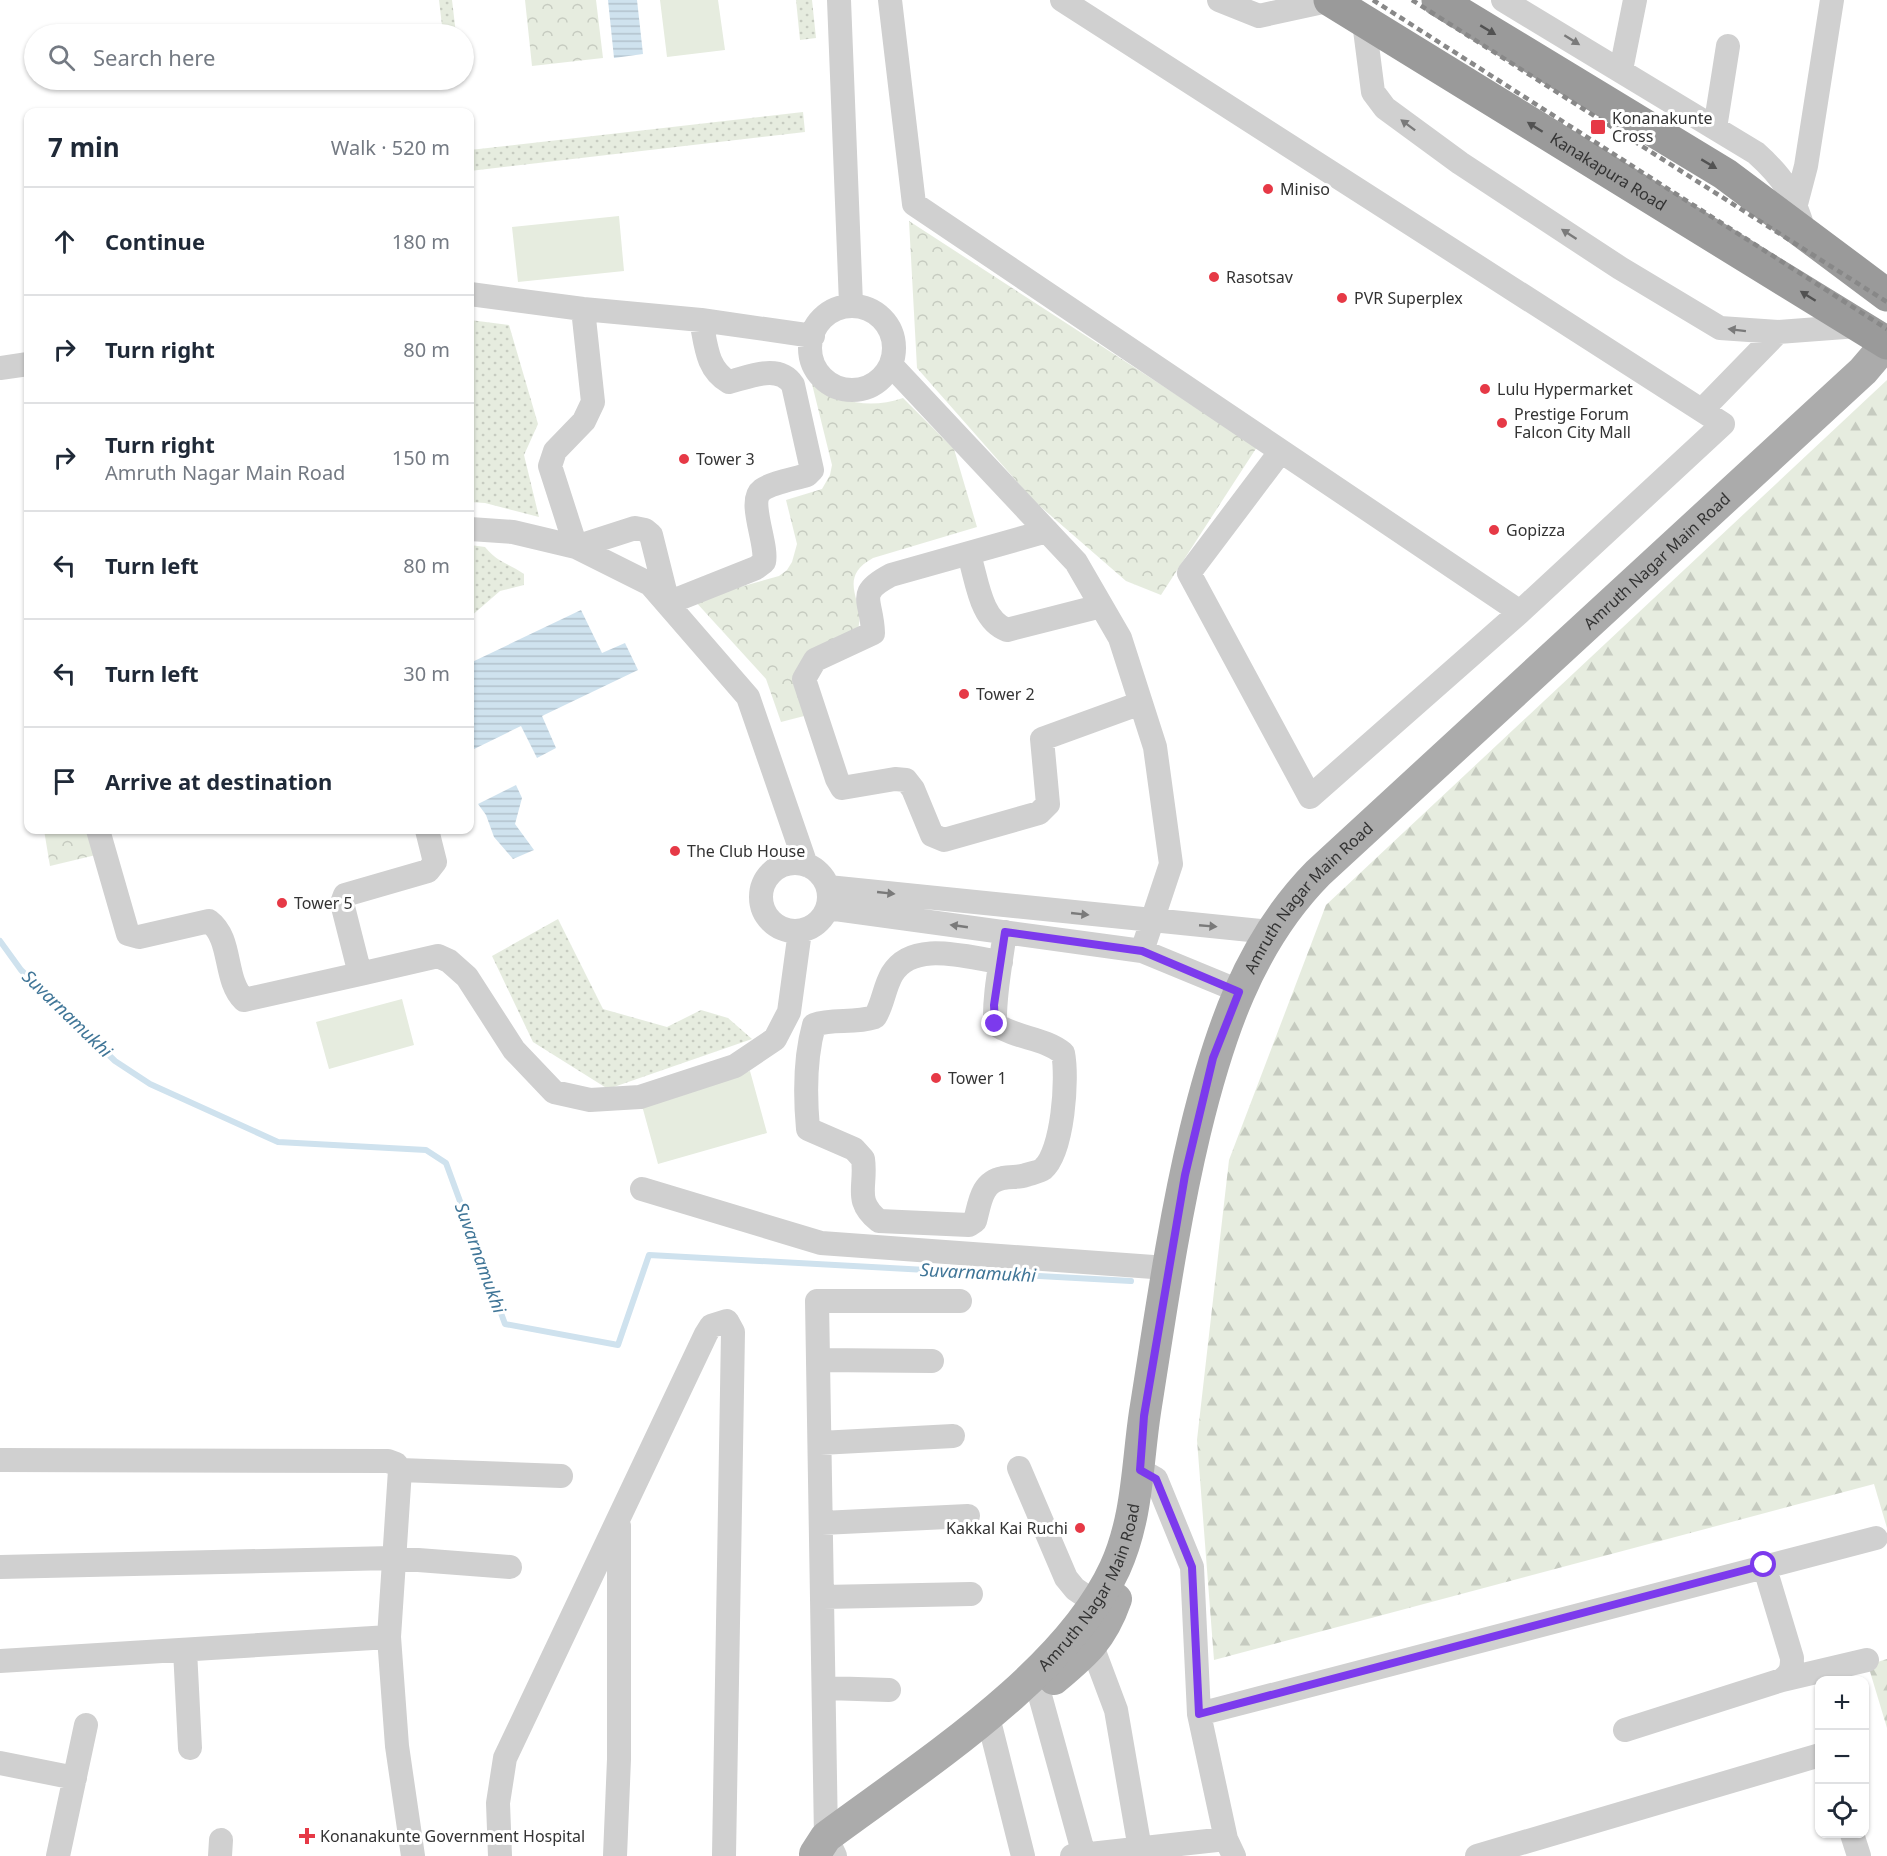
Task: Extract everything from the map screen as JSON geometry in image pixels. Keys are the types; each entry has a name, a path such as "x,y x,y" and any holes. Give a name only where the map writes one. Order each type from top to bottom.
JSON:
{"highway":[{"name":"Kanakapura Road","path":"1331,0 1887,343"},
{"path":"1438,0 1800,218 1887,296"}],"main road":[{"name":"Amruth Nagar Main Road","path":"823,1851 1039,1671 1061,1648 1115,1568 1133,1510 1148,1474 1144,1416 1167,1268 1185,1175 1213,1058 1239,992 1270,932 1293,898 1863,371 1887,343"},
{"name":"Amruth Nagar Main Road","path":"823,1851 1039,1692 1092,1646 1110,1614 1148,1474 1183,1232 1197,1166 1226,1061 1257,983 1282,934 1302,905 1325,880 1854,402 1887,368"}],"street":[{"path":"839,0 851,304"},
{"path":"890,0 914,204 1520,612"},
{"path":"1062,0 1724,424 1520,612 1310,797 1188,573 1281,451"},
{"path":"1219,0 1259,16 1331,0"},
{"path":"1621,70 1635,0"},
{"path":"1800,218 1832,0"},
{"path":"1512,2 1756,153 1781,175 1800,218"},
{"path":"1364,22 1373,92 1385,108 1460,164 1620,268 1720,328 1778,332 1858,326"},
{"path":"1715,128 1728,46"},
{"path":"474,295 583,309 701,320 813,336"},
{"path":"851,304 878,313 894,337 891,365 876,383 865,387 854,390 831,384 814,367 809,344 813,336 823,316 851,304"},
{"path":"576,547 550,466 555,451 584,421 593,402 583,309"},
{"path":"668,603 756,568 764,562 766,553 756,506 757,496 762,490 807,475 812,470 789,378 781,373 770,372 729,382 718,376 711,365 701,320"},
{"path":"1702,410 1778,332"},
{"path":"0,368 24,365"},
{"path":"891,365 1076,561 1120,638 1155,747 1171,864 1150,921 1142,951"},
{"path":"576,547 635,528 645,530 651,536 668,603"},
{"path":"474,529 513,532 576,547 650,584 748,697 806,864"},
{"path":"1047,531 969,555 891,575 871,585 867,596 873,633 814,660 804,680 837,779 842,788 896,779 906,780 913,789 932,835 944,840 1039,813 1048,804 1042,739 1141,703"},
{"path":"969,555 989,617 996,626 1007,630 1101,606"},
{"path":"99,834 128,934 139,937 209,921 219,928 236,992 244,999 438,956 449,961 467,977 514,1050 554,1092 590,1100 640,1097 735,1066 775,1038 789,1011 800,932"},
{"path":"360,974 342,903 345,895 428,871 435,862 428,834"},
{"path":"789,863 806,864 819,873 828,897 817,924 800,932 781,928 773,923 762,907 762,888 772,872 789,863"},
{"path":"828,897 1270,932"},
{"path":"828,897 1005,932 1142,951 1239,992"},
{"path":"1001,962 940,954 915,954 901,962 894,971 875,1017 852,1023 824,1021 814,1025 810,1039 806,1109 808,1129 855,1149 863,1159 861,1196 868,1212 879,1221 969,1225 975,1221 981,1195 987,1185 1001,1178 1021,1177 1042,1170 1054,1157 1067,1074 1063,1053 1049,1042 1010,1034 995,1024 994,1005 1001,962 1005,932"},
{"path":"777,1034 810,1039"},
{"path":"642,1189 821,1243 1167,1268"},
{"path":"823,1851 826,1688 817,1301 960,1301"},
{"path":"500,1856 498,1803 505,1758 706,1334 711,1326 727,1321 731,1324 733,1332 724,1856"},
{"path":"819,1360 932,1361"},
{"path":"820,1443 953,1436"},
{"path":"0,1460 388,1461 396,1464 400,1470 392,1558 389,1636 397,1746 413,1856"},
{"path":"1019,1468 1066,1578 1075,1589 1094,1602"},
{"path":"400,1470 561,1476"},
{"path":"1039,1692 1078,1855 1140,1849 1230,1847 1199,1714 1192,1567 1148,1474"},
{"path":"822,1523 968,1515"},
{"path":"615,1856 620,1759 619,1518"},
{"path":"1199,1714 1764,1565 1876,1538"},
{"path":"0,1567 392,1558 510,1567"},
{"path":"1764,1565 1792,1658 1791,1671 1782,1680"},
{"path":"823,1597 971,1594"},
{"path":"0,1661 389,1636"},
{"path":"1092,1646 1116,1710 1140,1849"},
{"path":"184,1650 190,1748"},
{"path":"1625,1730 1782,1680 1867,1660"},
{"path":"826,1688 888,1690"},
{"path":"58,1856 86,1725"},
{"path":"991,1729 1023,1856"},
{"path":"1478,1856 1529,1849 1815,1757"},
{"path":"0,1763 75,1778"},
{"path":"1854,1838 1859,1856"}],"green space":[{"path":"439,0 452,0 455,24 442,24"},
{"path":"525,0 596,0 603,58 532,66"},
{"path":"660,0 718,0 725,50 667,57"},
{"path":"796,0 812,0 816,38 800,40"},
{"path":"803,112 805,132 474,171 474,150"},
{"path":"619,216 624,271 518,282 512,227"},
{"path":"909,221 1257,447 1161,595 1126,581 1034,501 917,368"},
{"path":"474,321 509,325 538,424 524,455 539,517 474,502"},
{"path":"1887,380 1887,1528 1874,1484 1214,1660 1197,1440 1229,1160 1326,905"},
{"path":"812,384 834,396 856,402 879,403 903,398 954,449 977,527 873,558 862,566 854,582 859,619 858,629 819,650 808,715 781,722 766,679 694,600 779,576 792,562 797,544 786,500 822,489 830,475 832,465"},
{"path":"474,546 485,547 498,559 524,574 524,585 500,591 474,614"},
{"path":"45,834 94,834 100,854 50,866"},
{"path":"558,919 603,1009 667,1027 701,1010 728,1018 752,1039 608,1089 533,1042 492,956"},
{"path":"402,999 414,1045 329,1069 316,1022"},
{"path":"750,1071 767,1133 658,1164 641,1102"},
{"path":"1887,1659 1887,1728 1868,1665"}],"water":[{"path":"608,0 637,0 643,54 614,58"},
{"path":"581,610 602,653 625,643 638,670 542,716 556,748 537,758 521,726 474,749 474,661"},
{"path":"516,785 522,798 515,824 534,850 513,859 494,837 486,815 478,804"}],"waterway":[{"name":"Suvarnamukhi","path":"0,941 21,970 115,1061 150,1084 278,1142 426,1150 446,1163 505,1324 618,1345 649,1255 1131,1281"}],"railway":[{"path":"1373,0 1887,329"},
{"path":"1412,0 1887,302"}],"place":[{"name":"Konanakunte Cross","path":"1598,127"},
{"name":"Miniso","path":"1268,189"},
{"name":"Rasotsav","path":"1214,277"},
{"name":"PVR Superplex","path":"1342,298"},
{"name":"Lulu Hypermarket","path":"1485,389"},
{"name":"Prestige Forum Falcon City Mall","path":"1502,423"},
{"name":"Tower 3","path":"684,459"},
{"name":"Gopizza","path":"1494,530"},
{"name":"Tower 2","path":"964,694"},
{"name":"The Club House","path":"675,851"},
{"name":"Tower 5","path":"282,903"},
{"name":"Tower 1","path":"936,1078"},
{"name":"Kakkal Kai Ruchi","path":"1080,1528"},
{"name":"Konanakunte Government Hospital","path":"307,1836"}],"route":[{"path":"995,1024 994,1005 1005,932 1142,951 1239,992 1213,1058 1185,1175 1144,1416 1140,1470 1156,1479 1192,1567 1199,1714 1764,1565"}]}
